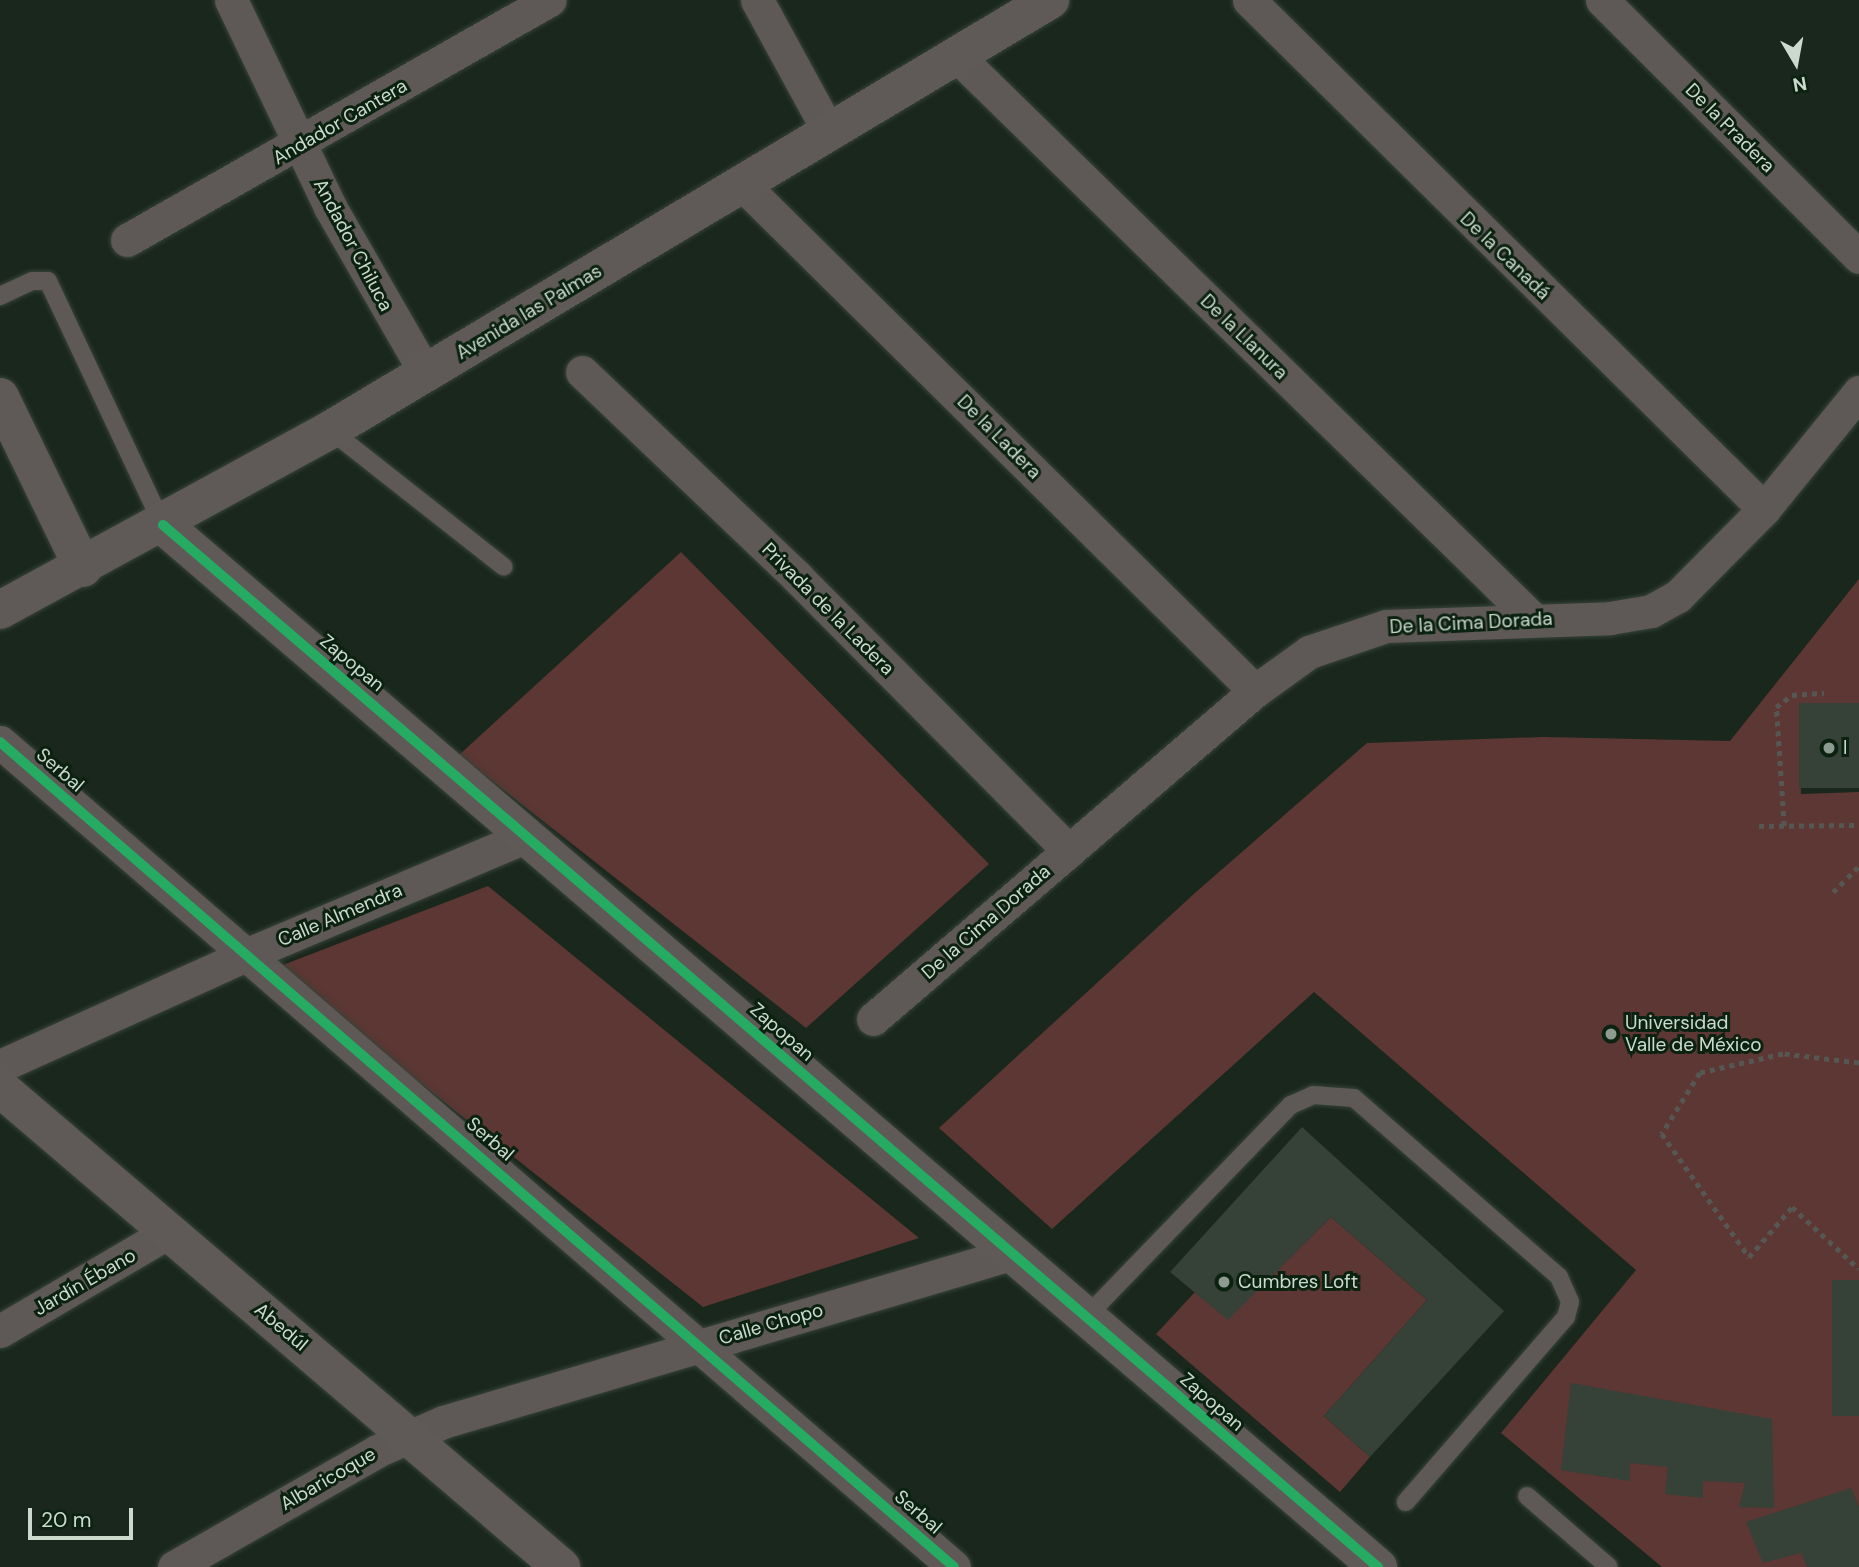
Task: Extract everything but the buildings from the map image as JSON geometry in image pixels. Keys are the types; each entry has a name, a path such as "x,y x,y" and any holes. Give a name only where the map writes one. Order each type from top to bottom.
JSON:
{"street":[{"name":"Andador Chiluca","path":"231,0 330,207 426,374"},
{"name":"Andador Cantera","path":"127,240 301,145 550,0"},
{"path":"757,0 829,132"},
{"name":"Avenida las Palmas","path":"0,610 163,525 330,430 1050,0"},
{"name":"De la Canadá","path":"1249,0 1764,509"},
{"name":"De la Pradera","path":"1602,0 1859,257"},
{"name":"De la Llanura","path":"957,56 1532,618"},
{"name":"De la Ladera","path":"743,184 1255,691"},
{"name":"Privada de la Ladera","path":"582,372 797,577 1069,851"},
{"name":"De la Cima Dorada","path":"873,1019 1255,691 1309,652 1372,629 1532,618 1610,618 1651,611 1678,596 1764,509 1859,392"},
{"path":"0,397 83,568"},
{"name":"Zapopan","path":"163,525 1378,1567"},
{"name":"Serbal","path":"0,742 702,1345 954,1567"},
{"name":"Calle Almendra","path":"0,1066 248,954 528,836"},
{"name":"Abedúl","path":"0,1088 561,1567"},
{"name":"Jardín Ébano","path":"0,1331 169,1232"},
{"name":"Calle Chopo","path":"409,1435 1014,1253"},
{"name":"Albaricoque","path":"173,1567 409,1435"}],"lane":[{"path":"0,296 32,281 48,281 163,525"},
{"path":"330,430 503,567"},
{"path":"1086,1317 1291,1105 1313,1095 1354,1098 1559,1277 1570,1302 1566,1317 1406,1502"},
{"path":"1527,1496 1609,1567"}],"path":[{"path":"1784,826 1776,706 1792,695 1824,693"},
{"path":"1759,826 1859,825"},
{"path":"1833,892 1859,866"},
{"path":"1859,1063 1783,1054 1700,1073 1662,1134 1749,1257 1793,1207 1859,1269"}],"shaded area":[{"path":"681,552 989,864 806,1028 459,755"},
{"name":"Universidad Valle de México","path":"1859,579 1859,703 1799,708 1801,794 1859,792 1859,1567 1662,1567 1501,1433 1636,1270 1314,992 1052,1229 939,1128 1196,892 1367,743 1544,737 1730,741"},
{"path":"488,886 919,1238 703,1307 275,968"},
{"path":"1331,1217 1427,1300 1324,1416 1370,1457 1340,1492 1156,1334 1195,1292 1228,1319"}],"cycle path":[{"path":"163,525 1378,1567"},
{"path":"0,742 954,1567"}],"place":[{"name":"I","path":"1829,748"},
{"name":"Universidad Valle de México","path":"1611,1034"},
{"name":"Cumbres Loft","path":"1224,1282"}]}
